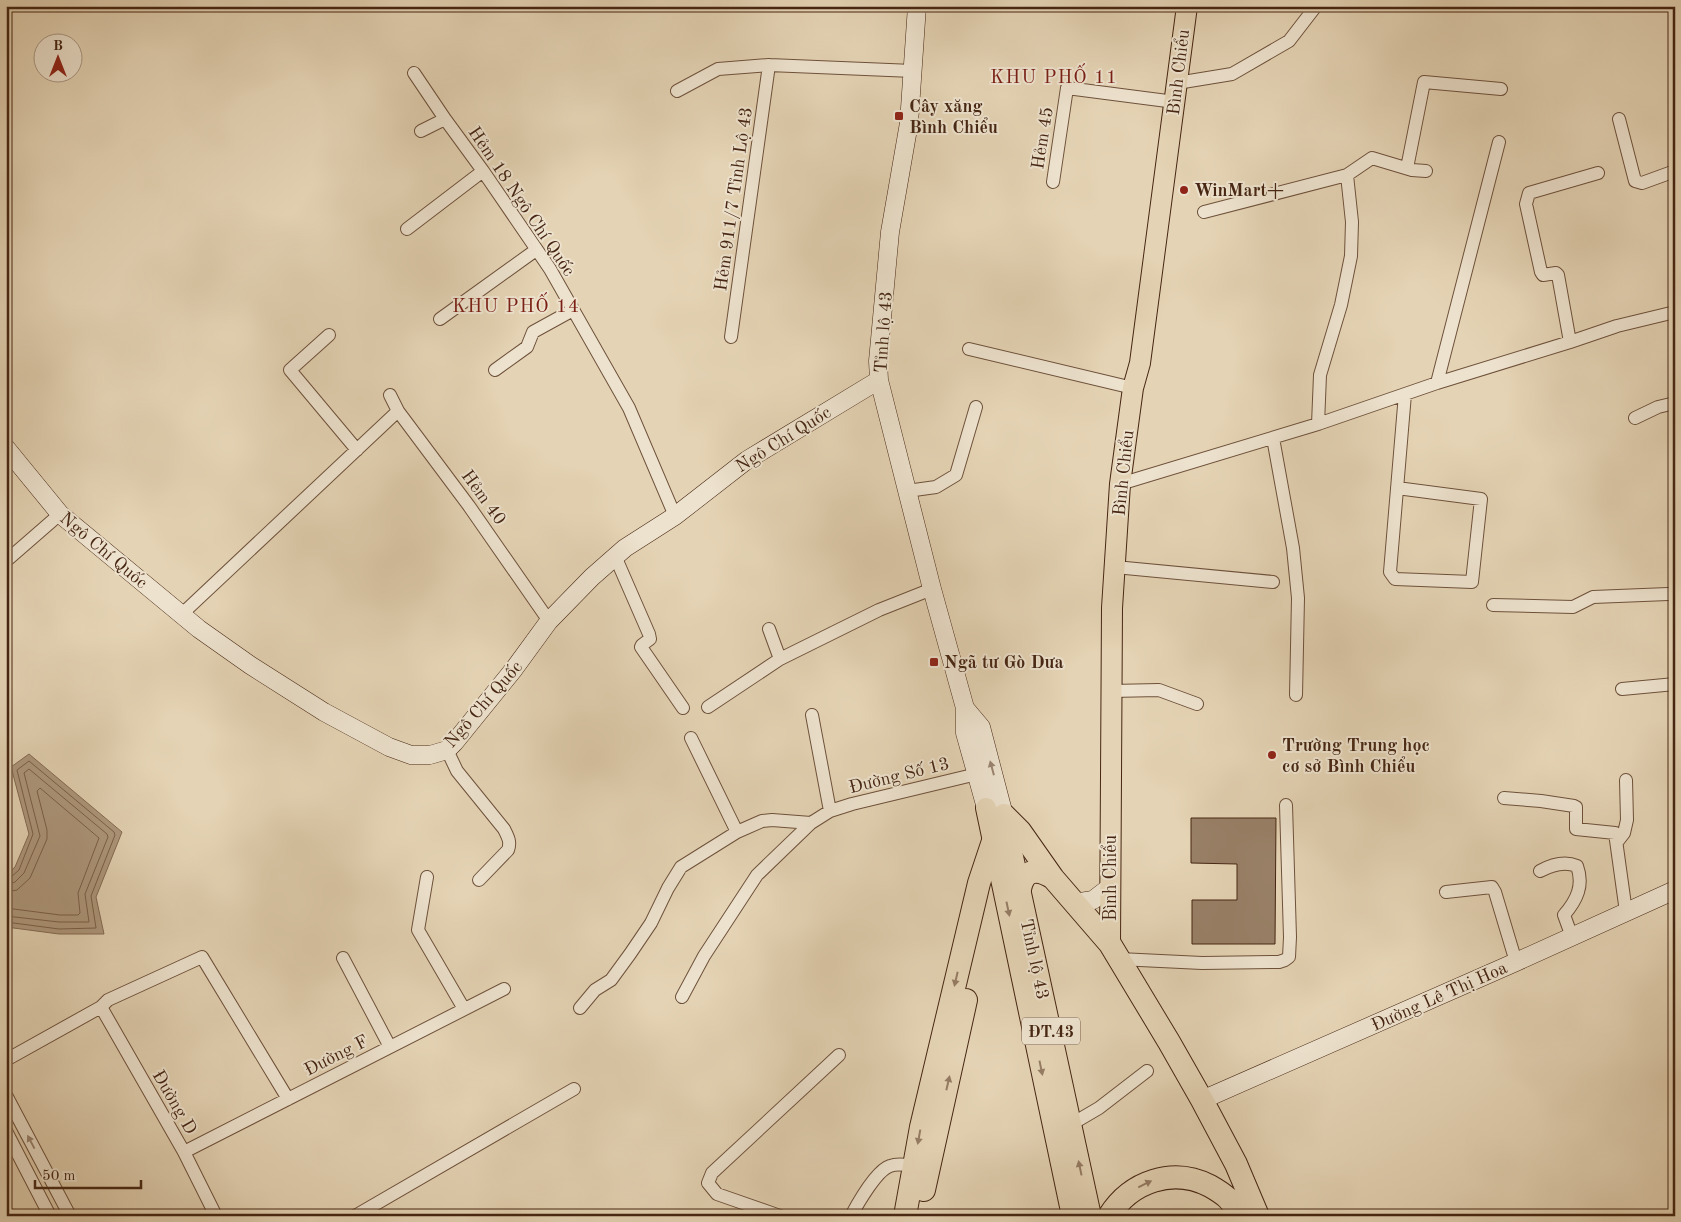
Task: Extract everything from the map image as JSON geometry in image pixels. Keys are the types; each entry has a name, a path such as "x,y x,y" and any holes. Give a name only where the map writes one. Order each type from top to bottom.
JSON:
{"highway":[{"name":"ĐT.43","path":"998,832 1020,831 1053,878 1114,951 1203,1103"},
{"path":"905,1216 920,1127 960,958 979,883 998,832"},
{"path":"918,1216 998,832"},
{"path":"1020,889 1024,876 1030,873 1040,872 1053,878"},
{"path":"1203,1103 1212,1142 1236,1210"},
{"path":"1203,1103 1236,1164 1258,1216"},
{"path":"1109,1216 1128,1194 1157,1179 1170,1176 1184,1177 1202,1182 1220,1192 1236,1210"}],"main road":[{"name":"Tỉnh lộ 43","path":"917,6 909,123 890,232 878,361 879,380 932,589 965,708 965,733 976,774 1020,889 1090,1216"},
{"name":"Bình Chiểu","path":"1114,951 1110,887 1112,608 1120,484 1134,388 1140,363 1187,6"},
{"name":"Ngô Chí Quốc","path":"6,448 60,514 199,629 250,665 317,708 389,747 411,755 430,755 447,750 514,670 550,621 615,556 675,516 761,451 879,380"},
{"name":"Tỉnh lộ 43","path":"965,708 981,727 998,832 1072,1216"},
{"path":"1074,904 1094,900 1110,887"},
{"name":"Đường Lê Thị Hoa","path":"1203,1103 1675,890"}],"street":[{"path":"1176,92 1232,74 1289,41 1316,6"},
{"path":"677,91 718,69 769,66 913,71"},
{"name":"Hẻm 911/7 Tỉnh Lộ 43","path":"731,337 769,66"},
{"path":"414,74 445,119"},
{"path":"1407,168 1424,82 1500,90"},
{"name":"Hẻm 45","path":"1053,182 1067,88 1176,92"},
{"name":"Hẻm 18 Ngô Chí Quốc","path":"421,131 445,119 550,269 629,408 675,516"},
{"path":"1619,119 1635,181 1642,183 1675,171"},
{"path":"1437,383 1499,142"},
{"path":"1204,212 1347,175 1372,158 1407,168 1426,171"},
{"path":"407,229 483,171"},
{"path":"1570,342 1558,275 1556,273 1543,275 1541,272 1526,204 1529,193 1598,173"},
{"path":"1318,424 1320,376 1341,305 1351,256 1352,222 1347,175"},
{"path":"440,319 536,250"},
{"path":"495,370 527,347 532,332 573,310"},
{"path":"1120,484 1318,424 1437,383 1616,326 1675,312"},
{"path":"329,335 290,370 357,450"},
{"path":"969,349 1134,388"},
{"name":"Hẻm 40","path":"390,394 398,411 469,506 550,621"},
{"path":"1397,488 1481,499 1472,582 1394,579 1390,572 1397,488 1405,394"},
{"path":"1635,418 1658,406 1675,403"},
{"path":"907,491 936,487 956,475 976,407"},
{"path":"182,614 398,411"},
{"path":"1273,438 1293,548 1298,598 1296,695"},
{"path":"6,561 60,514"},
{"path":"615,556 650,634 650,639 641,647 683,708"},
{"path":"1115,567 1273,582"},
{"path":"708,707 780,659 879,610 932,589"},
{"path":"1493,604 1573,607 1593,596 1668,594"},
{"path":"769,630 780,659"},
{"path":"1622,689 1675,684"},
{"path":"1111,691 1159,690 1197,704"},
{"path":"812,715 830,811"},
{"path":"691,738 737,832"},
{"path":"447,750 456,771 504,829 509,840 508,850 479,880"},
{"name":"Đường Số 13","path":"682,997 704,956 757,875 811,822 830,811 976,774"},
{"path":"1617,842 1624,833 1627,820 1626,780"},
{"path":"1504,798 1574,806 1576,807 1574,827 1576,829 1615,833 1626,912"},
{"path":"1114,951 1202,963 1279,962 1286,960 1290,937 1286,805"},
{"path":"580,1008 595,990 611,980 630,954 651,923 668,888 681,867 737,832 762,821 811,822"},
{"path":"1540,870 1564,864 1576,866 1580,880 1578,896 1564,915 1572,937"},
{"path":"427,877 418,930 464,1009"},
{"path":"1446,892 1492,887 1516,962"},
{"path":"6,1060 101,1007 108,1000 202,957 288,1099"},
{"path":"343,958 390,1047"},
{"name":"Đường F","path":"184,1152 504,989"},
{"name":"Đường D","path":"101,1007 184,1152 216,1216"},
{"path":"780,1216 717,1194 708,1183 708,1178 839,1055"},
{"path":"1070,1124 1099,1108 1147,1071"},
{"path":"355,1216 574,1088"},
{"path":"6,1095 70,1216"},
{"path":"6,1131 50,1216"},
{"path":"851,1216 883,1169 895,1164 914,1166"}],"water":[{"path":"29,754 122,832 96,897 104,934 59,934 6,927 6,875 15,867 29,834 11,767"}],"building":[{"path":"1191,818 1276,818 1275,944 1192,944 1192,900 1237,900 1237,864 1191,863"}],"place":[{"name":"Cây xăng Bình Chiểu","path":"899,116"},
{"name":"WinMart+","path":"1184,190"},
{"name":"Ngã tư Gò Dưa","path":"934,662"},
{"name":"Trường Trung học cơ sở Bình Chiểu","path":"1272,755"}],"district":[{"name":"KHU PHỐ 11","path":"1054,76"},
{"name":"KHU PHỐ 14","path":"516,305"}]}
